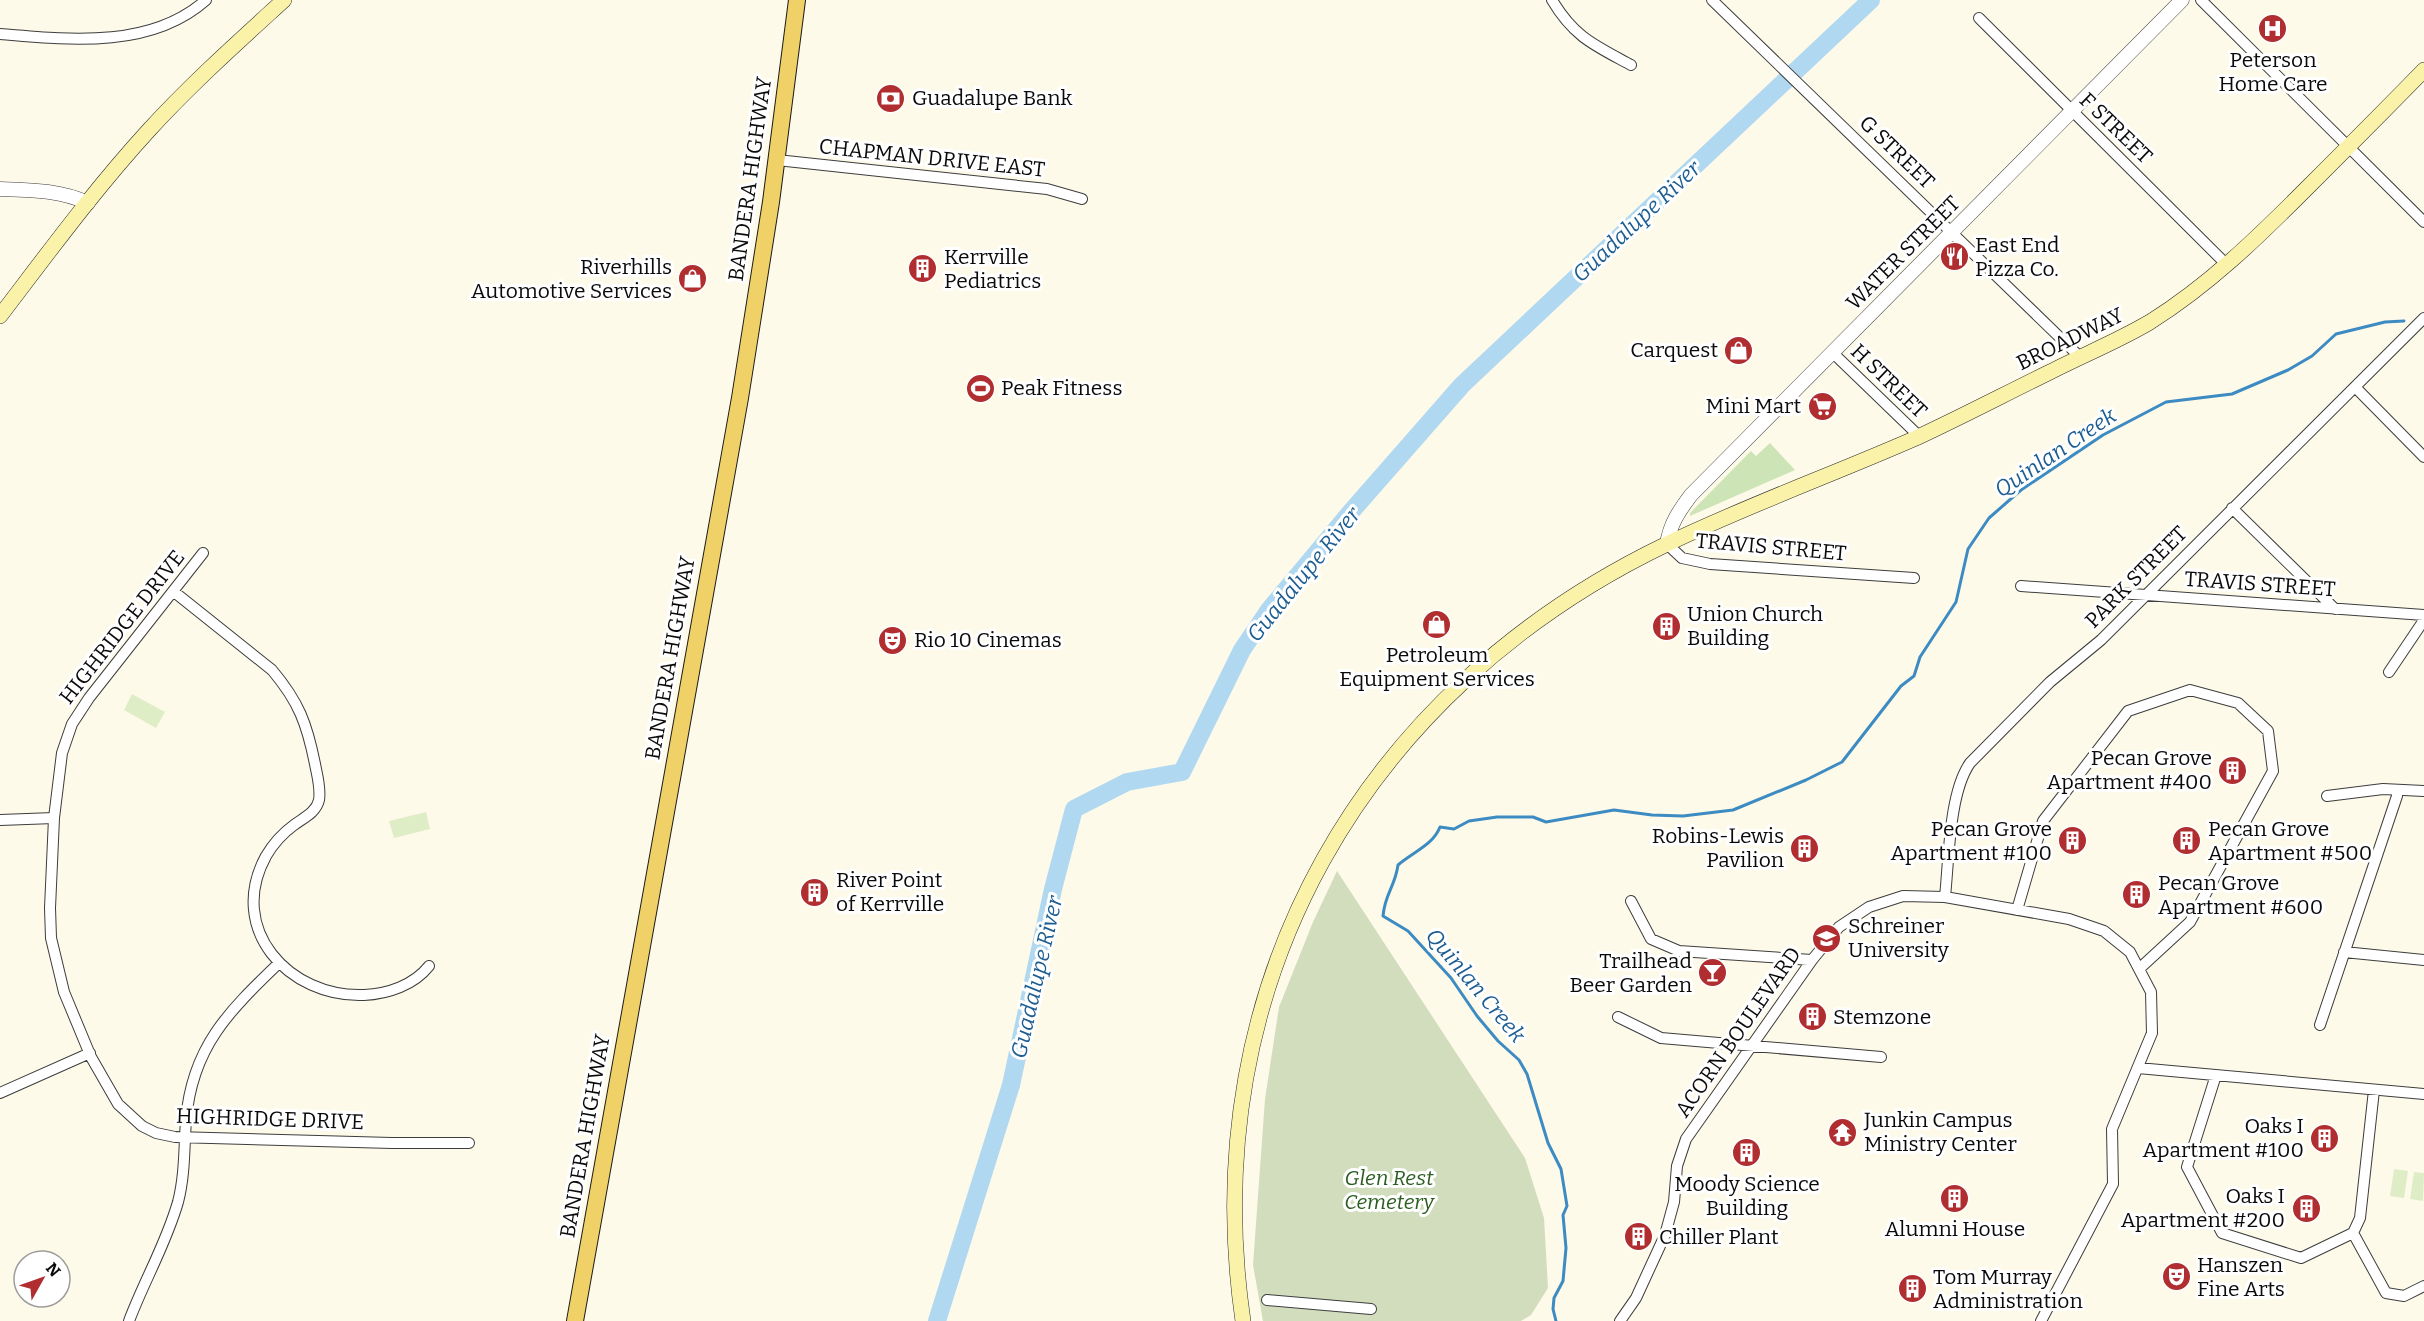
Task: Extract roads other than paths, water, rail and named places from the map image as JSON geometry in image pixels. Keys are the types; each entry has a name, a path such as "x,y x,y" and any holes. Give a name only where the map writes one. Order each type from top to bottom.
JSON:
{"main road":[{"path":"0,316 120,163 180,98 284,0"},
{"name":"BANDERA HIGHWAY","path":"575,1321 740,398 777,160 797,0"},
{"name":"BROADWAY","path":"1243,1321 1233,1217 1237,1138 1246,1076 1258,1019 1294,915 1323,858 1350,813 1412,733 1471,674 1518,634 1557,606 1667,544 1919,436 2122,338 2149,322 2200,288 2228,265 2424,70"}],"street":[{"path":"0,34 65,39 116,37 169,25 188,16 206,0"},
{"path":"1552,0 1578,35 1631,64"},
{"name":"G STREET","path":"1712,0 2080,357"},
{"name":"WATER STREET","path":"1667,544 1677,513 1691,495 2182,0"},
{"path":"2201,0 2424,222"},
{"name":"F STREET","path":"1979,18 2228,265"},
{"name":"CHAPMAN DRIVE EAST","path":"777,160 1047,189 1082,199"},
{"path":"0,189 45,191 74,196 88,203"},
{"name":"PARK STREET","path":"1945,897 1955,805 1965,770 1983,748 2050,682 2101,640 2424,318"},
{"name":"H STREET","path":"1833,353 1919,436"},
{"path":"2356,387 2424,457"},
{"path":"2232,508 2335,609"},
{"name":"TRAVIS STREET","path":"1667,544 1682,558 1710,564 1914,578"},
{"name":"HIGHRIDGE DRIVE","path":"204,553 89,698 72,724 62,753 54,818 51,938 56,967 64,992 90,1053 118,1104 135,1120 156,1133 186,1137 469,1143"},
{"name":"TRAVIS STREET","path":"2021,586 2424,615"},
{"path":"173,591 272,670 286,686 307,727 319,785 319,799 316,807 279,838 266,856 258,876 254,899 256,922 265,945 279,963 301,981 325,992 349,995 370,994 407,984 420,977 429,966"},
{"path":"2389,672 2424,620"},
{"path":"2017,910 2043,821 2128,711 2190,690 2238,703 2268,731 2273,771 2190,922 2139,969"},
{"path":"2327,796 2383,789 2424,791"},
{"path":"2320,1025 2397,796 2397,790"},
{"path":"0,820 54,818"},
{"name":"ACORN BOULEVARD","path":"1620,1321 1636,1298 1665,1235 1674,1202 1677,1166 1686,1139 1812,960 1839,927 1869,906 1903,896 1945,897 2069,919 2104,931 2130,952 2151,992 2152,1033 2112,1129 2113,1184 2042,1321"},
{"path":"1630,901 1651,939 1679,951 1812,960"},
{"path":"2344,952 2424,960"},
{"path":"129,1321 169,1230 178,1202 183,1174 186,1120 193,1081 201,1057 213,1035 241,999 279,963"},
{"path":"1618,1017 1661,1038 1881,1057"},
{"path":"0,1093 90,1053"},
{"path":"2138,1068 2424,1094"},
{"path":"2216,1076 2187,1167 2222,1233 2301,1258 2353,1233 2360,1218 2374,1090"},
{"path":"2353,1233 2386,1293 2404,1296 2424,1286"},
{"path":"1267,1300 1371,1309"}],"waterway":[{"name":"Guadalupe River","path":"937,1321 1011,1085 1053,889 1074,809 1127,782 1182,772 1242,650 1269,610 1462,385 1871,0"},
{"name":"Quinlan Creek","path":"1556,1321 1553,1309 1554,1298 1563,1281 1566,1248 1563,1215 1567,1206 1561,1169 1548,1143 1527,1074 1519,1060 1498,1041 1477,1016 1451,978 1408,931 1383,916 1398,865 1428,844 1440,827 1454,829 1469,821 1497,817 1533,817 1546,822 1614,810 1683,816 1733,810 1806,780 1842,762 1901,686 1914,676 1920,657 1956,602 1968,549 1989,518 2021,490 2103,435 2166,402 2232,394 2288,370 2312,356 2336,334 2385,322 2404,321"}],"place":[{"name":"Peterson Home Care","path":"2273,29"},
{"name":"Guadalupe Bank","path":"891,98"},
{"name":"East End Pizza Co.","path":"1954,257"},
{"name":"Kerrville Pediatrics","path":"923,269"},
{"name":"Riverhills Automotive Services","path":"693,279"},
{"name":"Carquest","path":"1739,350"},
{"name":"Peak Fitness","path":"980,388"},
{"name":"Mini Mart","path":"1822,406"},
{"name":"Petroleum Equipment Services","path":"1437,624"},
{"name":"Union Church Building","path":"1666,626"},
{"name":"Rio 10 Cinemas","path":"893,640"},
{"name":"Pecan Grove Apartment #400","path":"2233,770"},
{"name":"Pecan Grove Apartment #100","path":"2073,841"},
{"name":"Pecan Grove Apartment #500","path":"2187,841"},
{"name":"Robins-Lewis Pavilion","path":"1805,848"},
{"name":"River Point of Kerrville","path":"815,892"},
{"name":"Pecan Grove Apartment #600","path":"2137,895"},
{"name":"Schreiner University","path":"1827,938"},
{"name":"Trailhead Beer Garden","path":"1713,973"},
{"name":"Stemzone","path":"1812,1017"},
{"name":"Junkin Campus Ministry Center","path":"1843,1132"},
{"name":"Oaks I Apartment #100","path":"2325,1138"},
{"name":"Moody Science Building","path":"1747,1153"},
{"name":"Alumni House","path":"1955,1198"},
{"name":"Oaks I Apartment #200","path":"2306,1208"},
{"name":"Chiller Plant","path":"1638,1237"},
{"name":"Hanszen Fine Arts","path":"2176,1277"},
{"name":"Tom Murray Administration","path":"1912,1289"}],"park label":[{"name":"Glen Rest Cemetery","path":"1389,1190"}]}
